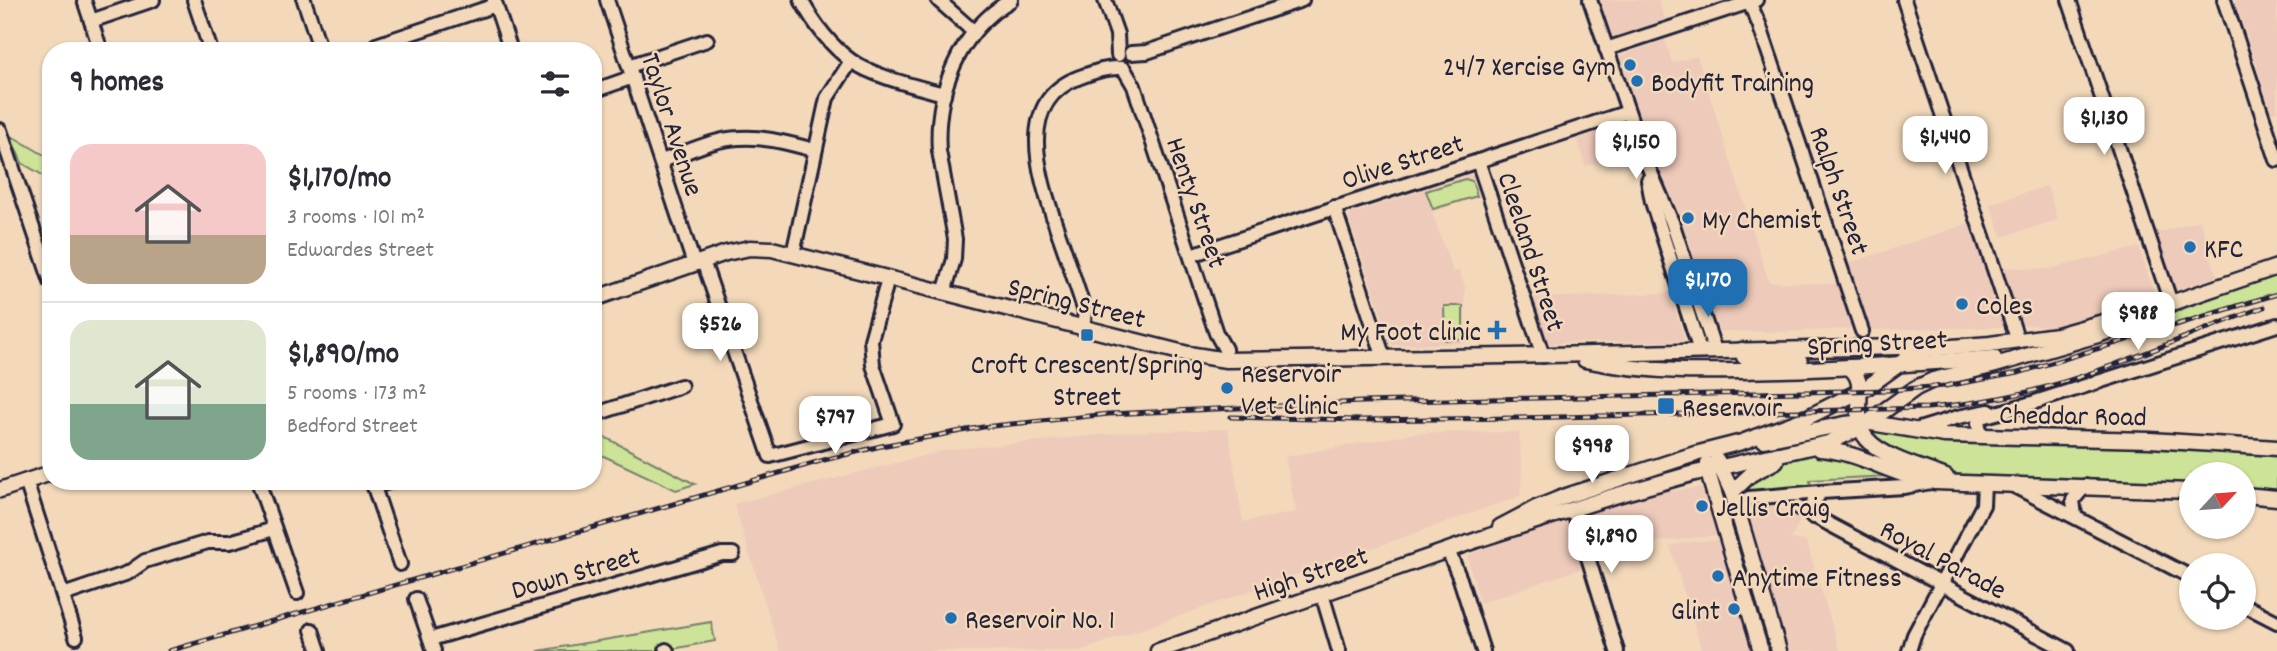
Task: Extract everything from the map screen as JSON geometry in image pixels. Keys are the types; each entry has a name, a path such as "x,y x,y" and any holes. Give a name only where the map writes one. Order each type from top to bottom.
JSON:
{"main road":[{"name":"Spring Street","path":"602,296 699,262 750,248 772,249 1083,328 1220,359 1563,355 1714,372 1829,369 2026,356"},
{"name":"High Street","path":"1742,442 1804,419 1860,391 1923,350 1942,346 2018,341 2068,332 2171,303 2277,267"},
{"name":"High Street","path":"1538,514 1573,509 1714,469 1838,440 1933,380 2026,356 2132,323 2171,303"},
{"name":"Spring Street","path":"1613,360 1700,351 1942,346"},
{"path":"1879,349 1896,355 1910,372 1910,382 1895,415 1898,423 1909,429"},
{"path":"1742,350 1744,358 1748,360 1795,360 1829,369"},
{"path":"1700,351 1714,372"},
{"path":"1714,372 1715,351"},
{"path":"1848,367 1857,377 1862,424 1870,442 1909,463 1961,482"},
{"name":"High Street","path":"1158,651 1198,644 1322,594 1477,540 1538,514 1712,449 1862,424"},
{"name":"Cheddar Road","path":"1862,424 1944,435 2150,440 2277,448"},
{"path":"1712,449 1714,469 1738,571 1761,651"},
{"path":"1731,492 1754,472 1801,449 1827,449 1850,453 1916,478 1935,482 2179,490"},
{"path":"1714,469 1731,492 1779,651"},
{"path":"0,490 42,476"},
{"path":"2256,496 2277,498"},
{"path":"1738,571 1753,566"}],"street":[{"path":"84,0 98,42"},
{"path":"91,21 153,0"},
{"path":"194,0 208,42"},
{"path":"304,0 318,42"},
{"name":"Taylor Avenue","path":"607,0 661,161 770,456 893,424 873,365 871,340 888,279"},
{"path":"801,0 812,20 851,61 912,86 944,93"},
{"path":"938,0 973,31"},
{"path":"944,293 954,259 955,239 938,139 944,93 957,59 973,31 1011,0"},
{"path":"1105,0 1126,61"},
{"path":"1083,328 1085,312 1038,169 1038,134 1044,109 1057,91 1077,78 1302,0"},
{"path":"1590,0 1642,152 1672,222 1715,351"},
{"path":"1904,0 2018,341"},
{"path":"2069,0 2171,303"},
{"path":"2224,0 2272,127 2277,160"},
{"path":"1606,49 1753,1"},
{"name":"Ralph Street","path":"1753,1 1863,331"},
{"path":"384,42 495,3 508,42"},
{"path":"602,86 707,40"},
{"path":"793,254 828,98 851,61"},
{"name":"Henty Street","path":"1126,61 1216,333 1220,359"},
{"name":"Olive Street","path":"1191,255 1628,112"},
{"path":"0,130 42,255"},
{"path":"661,161 713,143 738,138 769,139 815,150"},
{"path":"1642,152 1653,202 1700,351"},
{"name":"Cleeland Street","path":"1478,161 1543,355"},
{"path":"1334,207 1384,358"},
{"path":"1982,436 1978,427 1979,419 2277,325"},
{"path":"602,412 681,386"},
{"path":"1909,429 1970,414 2007,410"},
{"path":"26,481 76,637"},
{"path":"1737,513 1741,502 1749,498 1904,487 1935,482"},
{"path":"1909,651 1910,643 1983,503 1984,484"},
{"path":"2014,486 2179,571"},
{"path":"2075,516 2073,500 2085,486"},
{"path":"261,490 298,593"},
{"path":"375,490 400,564"},
{"path":"1813,517 1813,503 1820,492"},
{"name":"Royal Parade","path":"1797,507 2068,651"},
{"path":"1573,509 1617,651"},
{"path":"63,595 128,573 145,561 208,542 230,542 274,529"},
{"path":"1451,549 1461,572 1460,579 1483,651"},
{"name":"Down Street","path":"432,645 722,554 733,554"},
{"path":"1322,594 1339,651"},
{"path":"416,599 432,645"},
{"path":"2256,611 2277,622"},
{"path":"312,630 319,651"}],"shaded area":[{"path":"1600,0 1658,0 1665,19 1613,37"},
{"path":"2235,0 2277,0 2277,111 2272,112"},
{"path":"1665,40 1672,63 1697,56 1769,282 1841,284 1853,320 1849,329 1719,331 1680,215 1660,173 1619,56"},
{"path":"1619,126 1628,155 1585,166 1578,139"},
{"path":"1472,174 1480,196 1432,212 1453,272 1459,271 1465,287 1465,343 1392,345 1349,219 1351,214"},
{"path":"2047,186 2058,220 2002,237 1990,204"},
{"path":"2200,220 2217,276 2171,292 2152,235"},
{"path":"1970,223 2006,327 1870,330 1847,264"},
{"path":"2139,247 2155,296 2063,326 2025,325 2016,321 1996,267 2050,269"},
{"path":"1669,293 1683,341 1548,343 1533,298"},
{"path":"1228,429 1243,522 1296,512 1285,457 1415,433 1519,432 1522,471 1520,496 1080,651 780,651 734,504 947,450 1130,432"},
{"path":"1707,487 1721,535 1646,543 1595,560 1579,512 1635,494"},
{"path":"1763,499 1801,518 1791,539 1806,541 1840,651 1782,651 1742,506"},
{"path":"1571,513 1588,566 1480,603 1467,556"},
{"path":"1722,540 1755,651 1702,651 1670,546"}],"green space":[{"path":"10,135 42,154 42,175 22,163"},
{"path":"1465,179 1472,181 1477,196 1433,209 1426,191"},
{"path":"2277,274 2277,294 2132,339 2130,334 2139,325"},
{"path":"1444,306 1463,306 1463,339 1445,340"},
{"path":"1870,428 2277,455 2277,495 2256,493 2256,462 2179,462 2179,487 1966,476 1900,455 1868,431"},
{"path":"602,436 695,484 676,490 602,455"},
{"path":"1821,453 1840,456 1889,476 1810,480 1811,487 1739,498 1741,486 1779,463"},
{"path":"711,622 715,641 662,651 538,651"}],"railway":[{"path":"169,651 824,460 881,446 983,427 1109,414 1362,402 1890,390 1945,386 2018,373 2277,294"},
{"path":"1231,417 1361,420 1517,418 1928,408 2001,398 2071,380 2264,307"}],"place":[{"name":"24/7 Xercise Gym","path":"1630,65"},
{"name":"Bodyfit Training","path":"1637,81"},
{"name":"My Chemist","path":"1688,218"},
{"name":"KFC","path":"2190,247"},
{"name":"Coles","path":"1962,304"},
{"name":"My Foot clinic","path":"1497,330"},
{"name":"Croft Crescent/Spring Street","path":"1087,335"},
{"name":"Reservoir Vet Clinic","path":"1227,388"},
{"name":"Reservoir","path":"1666,406"},
{"name":"Jellis Craig","path":"1702,506"},
{"name":"Anytime Fitness","path":"1718,576"},
{"name":"Glint","path":"1734,609"},
{"name":"Reservoir No. 1","path":"951,618"}]}
